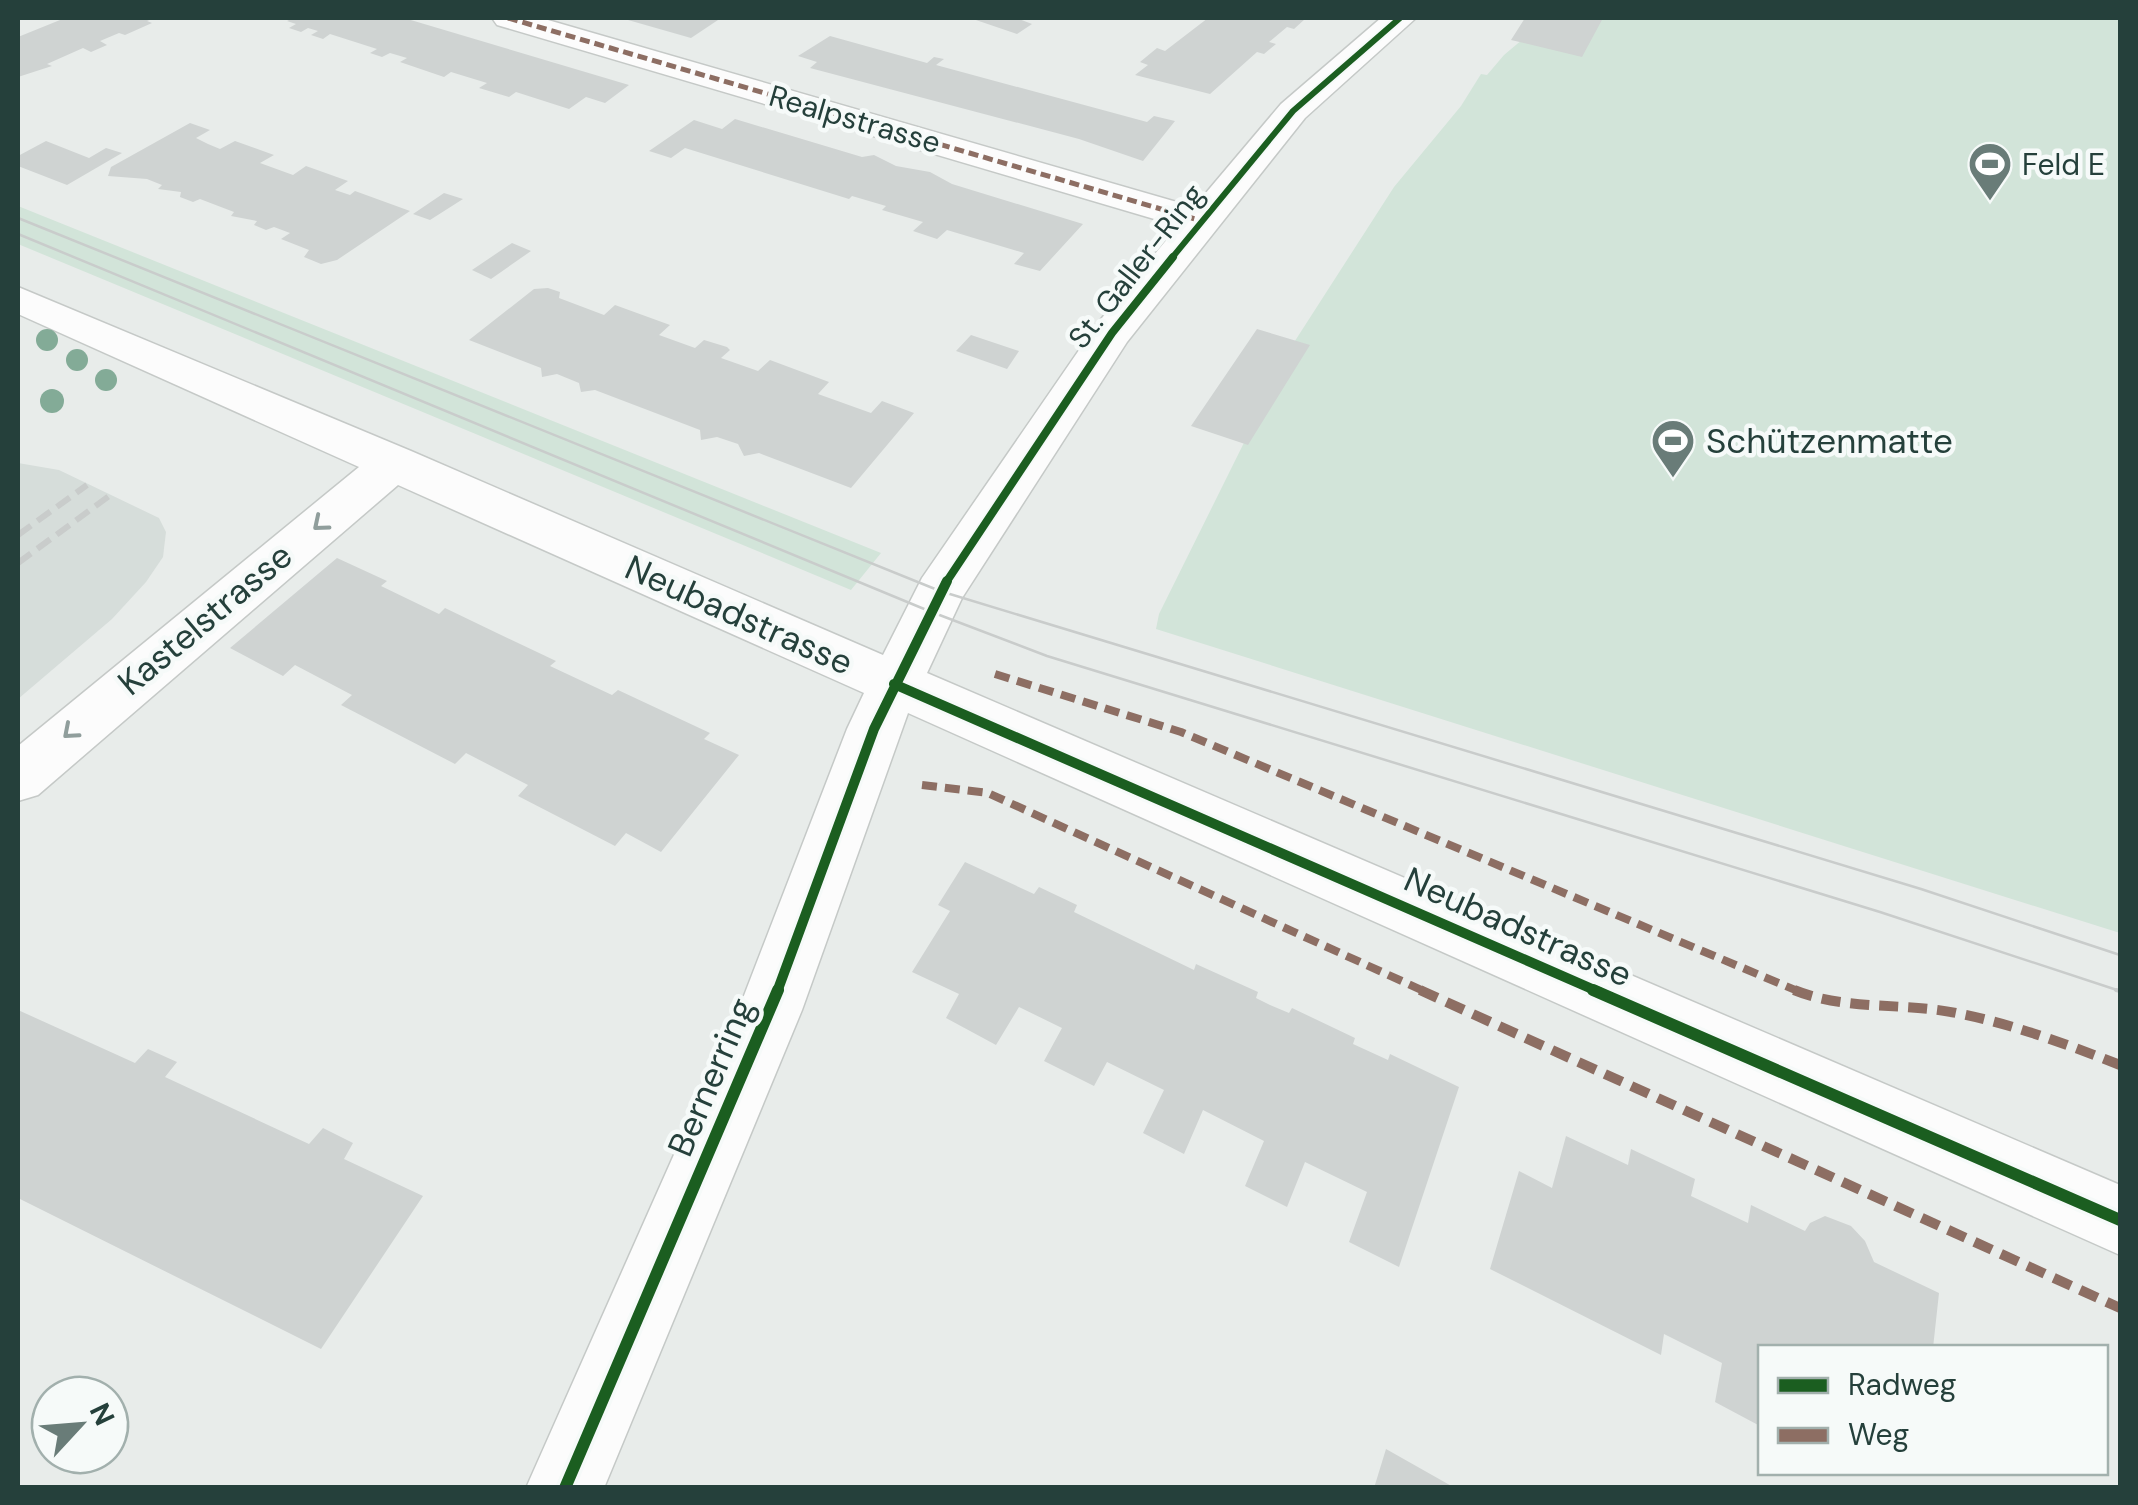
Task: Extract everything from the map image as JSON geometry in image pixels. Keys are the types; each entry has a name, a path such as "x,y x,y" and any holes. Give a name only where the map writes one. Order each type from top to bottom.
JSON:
{"street":[{"name":"Realpstrasse","path":"508,18 1202,221"},
{"name":"St. Galler-Ring","path":"894,684 920,627 956,566 1112,333 1292,111 1400,18"},
{"name":"Neubadstrasse","path":"18,299 2120,1220"},
{"name":"Kastelstrasse","path":"18,778 395,462"},
{"name":"Bernerring","path":"565,1488 770,1010 894,684"}],"shaded area":[{"path":"18,463 59,470 159,518 166,532 163,557 146,582 112,619 18,699"}],"green space":[{"name":"Schützenmatte","path":"1548,18 2120,18 2120,933 1156,629 1159,614 1293,344 1394,187 1461,106 1481,74 1487,75 1504,55"},
{"path":"18,206 881,553 851,590 18,244"}],"building":[{"path":"65,18 154,18 147,21 152,23 125,35 119,33 100,41 107,45 91,52 83,48 47,64 52,66 18,77 18,37"},
{"path":"404,18 629,85 605,103 586,97 569,109 516,92 509,97 479,88 487,83 451,72 444,77 400,62 407,58 390,53 382,57 370,53 377,49 330,34 323,39 311,35 318,31 308,28 301,32 289,28 296,24 287,21"},
{"path":"621,18 721,18 691,38"},
{"path":"970,18 1021,18 1032,24 1017,34"},
{"path":"1208,18 1305,19 1294,29 1287,27 1269,42 1276,44 1264,54 1257,52 1210,94 1135,75 1148,65 1140,62 1157,48 1165,51"},
{"path":"1525,18 1603,18 1582,57 1511,40"},
{"path":"830,36 927,63 934,57 944,59 936,65 1147,122 1154,116 1175,121 1143,161 1079,139 810,68 817,62 798,56"},
{"path":"735,119 862,157 874,155 896,166 930,172 952,184 1083,224 1040,271 1014,264 1024,253 947,230 937,239 913,231 923,222 882,210 886,206 852,196 849,199 685,148 671,158 649,151 694,120 722,129"},
{"path":"190,123 210,130 196,138 220,149 235,141 274,155 260,163 293,175 306,166 348,181 335,190 350,195 355,191 410,211 337,260 321,264 304,257 309,250 281,239 290,233 274,227 266,230 254,225 257,221 231,216 234,212 200,199 193,202 180,197 181,192 158,189 162,185 147,179 108,176 111,167"},
{"path":"46,141 89,158 106,148 122,153 67,185 18,166 18,156"},
{"path":"444,193 463,199 430,220 413,214"},
{"path":"512,243 531,251 491,279 472,270"},
{"path":"534,289 560,292 559,298 604,315 615,305 670,325 659,335 695,348 704,340 727,347 730,350 721,358 758,371 770,360 829,382 818,394 871,413 882,401 914,413 851,488 759,453 744,456 738,444 717,437 701,440 700,430 595,390 581,392 579,383 557,374 542,377 541,368 469,340"},
{"path":"1257,329 1310,345 1248,445 1191,426"},
{"path":"971,335 1019,351 1007,369 956,351"},
{"path":"337,558 387,581 381,586 439,614 445,608 556,661 550,666 612,695 618,690 710,733 704,739 739,755 661,852 626,833 615,846 518,796 528,785 466,753 455,764 341,705 352,695 295,665 283,676 230,648"},
{"path":"965,862 1034,894 1039,887 1077,905 1074,912 1194,970 1196,964 1258,992 1256,998 1270,1005 1289,1013 1292,1008 1355,1038 1353,1044 1388,1060 1390,1054 1459,1087 1399,1267 1349,1242 1367,1192 1305,1162 1287,1207 1245,1186 1264,1141 1203,1110 1184,1154 1143,1133 1164,1090 1107,1062 1094,1086 1044,1061 1062,1028 1019,1007 996,1045 946,1018 959,994 912,972 950,911 938,905"},
{"path":"18,1010 135,1063 148,1049 177,1062 165,1077 309,1144 323,1128 353,1143 344,1159 423,1196 321,1349 18,1198"},
{"path":"1566,1136 1628,1165 1631,1149 1695,1179 1691,1196 1748,1223 1751,1205 1805,1231 1810,1223 1825,1216 1851,1226 1865,1241 1874,1262 1939,1293 1933,1345 1758,1345 1758,1425 1715,1402 1722,1363 1664,1334 1661,1355 1490,1269 1519,1171 1552,1188"},
{"path":"1386,1449 1455,1488 1374,1488"}],"tram line":[{"path":"18,218 940,591 1921,889 2120,955"},
{"path":"18,234 929,611 1047,656 1880,912 2120,991 2116,990"}],"railway":[{"path":"18,535 87,485"},
{"path":"18,563 109,496"}],"marked path":[{"path":"508,18 1202,221"},
{"path":"995,674 1181,732 1824,1002 1953,1012 2043,1035 2120,1065"},
{"path":"922,785 946,791 988,793 2120,1308"}],"cycle path":[{"path":"565,1488 770,1010 874,729 940,591 1112,333 1293,111 1400,18"},
{"path":"894,684 2120,1220"}],"place":[{"name":"Feld E","path":"1990,202"},
{"name":"Schützenmatte","path":"1673,479"}]}
